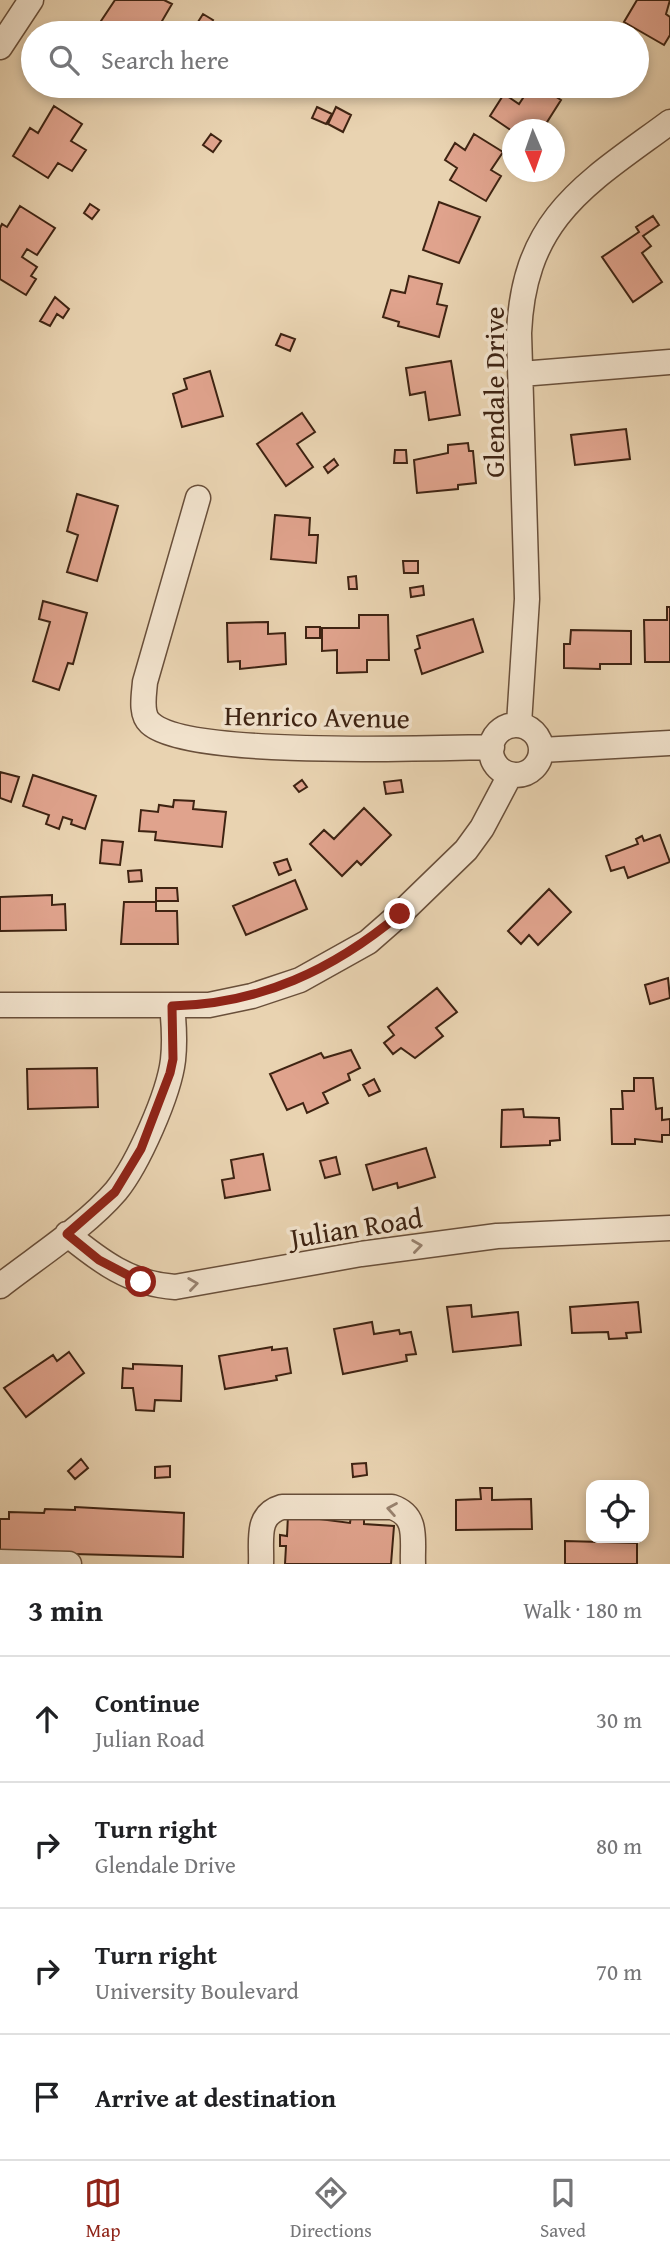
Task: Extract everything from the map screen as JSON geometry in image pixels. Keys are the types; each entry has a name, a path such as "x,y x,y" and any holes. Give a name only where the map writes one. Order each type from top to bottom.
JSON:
{"street":[{"path":"0,47 31,0"},
{"name":"Glendale Drive","path":"519,724 527,599 520,302 527,270 548,230 583,186 670,122"},
{"path":"521,374 670,362"},
{"name":"Henrico Avenue","path":"198,498 145,682 143,705 147,719 168,734 198,742 243,746 492,747"},
{"path":"519,724 536,733 541,750 533,770 522,775 510,775 496,765 492,747 496,735 503,729 519,724"},
{"path":"541,750 670,743"},
{"path":"0,1005 209,1005 264,992 327,967 368,942 466,850 482,828 510,775"},
{"path":"0,1286 67,1234 115,1192 141,1149 172,1066 172,1006"},
{"name":"Julian Road","path":"67,1234 99,1260 128,1277 158,1286 175,1287 360,1254 496,1236 670,1228"},
{"path":"261,1564 262,1519 270,1511 282,1507 392,1507 404,1512 412,1521 413,1564"},
{"path":"0,1562 69,1564"}],"building":[{"path":"115,0 164,0 172,4 162,21 101,21"},
{"path":"637,0 670,0 666,14 670,17 670,35 664,45 649,36 649,21 625,21"},
{"path":"203,14 213,20 212,21 199,21"},
{"path":"501,98 510,98 519,104 523,98 561,100 549,119 502,119 502,124 490,116"},
{"path":"54,106 82,124 71,141 86,150 72,171 58,163 48,178 13,156 30,128 38,133"},
{"path":"317,107 332,114 326,124 312,118"},
{"path":"336,107 351,115 343,132 328,124"},
{"path":"211,134 221,141 213,152 203,145"},
{"path":"474,134 502,151 491,170 501,176 486,201 450,180 457,168 445,160 455,143 465,150"},
{"path":"439,202 480,217 459,263 423,250"},
{"path":"90,204 99,210 92,219 84,213"},
{"path":"20,206 55,228 37,255 27,249 22,257 37,267 31,276 36,279 26,295 0,279 0,228 2,224 7,227"},
{"path":"653,216 659,225 643,236 651,246 642,253 662,282 633,302 602,257 639,232 636,227"},
{"path":"409,276 442,284 437,304 447,306 439,337 398,326 399,322 383,317 391,290 405,293"},
{"path":"55,297 69,309 63,318 57,314 50,326 40,321"},
{"path":"281,334 295,339 290,351 276,345"},
{"path":"451,361 460,415 429,420 425,392 410,395 406,368"},
{"path":"210,371 223,416 182,427 173,394 187,389 184,379"},
{"path":"302,413 315,432 297,444 313,467 286,486 257,444"},
{"path":"626,429 630,459 575,465 571,435"},
{"path":"468,443 469,451 473,451 476,483 458,485 458,489 417,493 414,460 448,453 448,445"},
{"path":"395,450 406,450 407,463 394,463"},
{"path":"334,459 338,465 328,473 324,467"},
{"path":"77,494 118,506 97,581 67,572 78,535 67,531"},
{"path":"275,515 310,518 309,535 318,535 316,563 271,559"},
{"path":"403,561 418,561 418,573 404,573"},
{"path":"356,576 357,589 349,589 348,577"},
{"path":"423,586 424,595 411,597 410,588"},
{"path":"43,601 87,613 73,664 68,663 59,690 33,681 50,622 39,619"},
{"path":"667,607 670,607 670,662 645,662 644,620 667,620"},
{"path":"359,615 388,615 389,660 367,660 367,672 337,673 337,650 322,651 322,628 359,628"},
{"path":"473,619 483,652 422,674 415,650 420,648 417,636"},
{"path":"268,622 268,634 285,633 286,664 240,669 240,661 228,662 227,623"},
{"path":"306,627 320,627 320,638 306,638"},
{"path":"571,630 631,631 631,664 600,664 600,669 564,668 564,644 570,644"},
{"path":"0,772 19,777 11,802 0,798"},
{"path":"33,775 96,796 85,829 71,824 72,820 63,817 59,829 46,824 49,815 23,806"},
{"path":"302,780 307,787 299,792 294,786"},
{"path":"401,780 403,792 386,794 384,782"},
{"path":"174,800 194,801 193,809 226,812 222,847 155,840 156,832 139,831 141,810 158,812 159,805 173,807"},
{"path":"364,808 391,835 361,865 357,861 342,876 310,844 324,830 334,839"},
{"path":"660,835 670,862 628,878 624,867 611,871 606,856 638,844 636,839 642,836 644,841"},
{"path":"102,840 123,842 120,865 100,863"},
{"path":"287,859 291,870 279,875 274,863"},
{"path":"141,870 142,881 129,882 128,871"},
{"path":"295,880 307,909 246,935 233,906"},
{"path":"156,888 177,888 178,901 156,901"},
{"path":"549,889 571,912 538,945 529,935 521,944 508,931"},
{"path":"52,895 52,905 65,904 66,930 0,931 0,897"},
{"path":"124,902 156,902 156,911 177,911 178,944 121,944"},
{"path":"668,978 670,998 650,1004 645,985"},
{"path":"437,988 457,1012 436,1028 443,1036 415,1058 401,1048 393,1054 384,1043 394,1035 388,1027"},
{"path":"351,1050 360,1068 348,1074 350,1080 323,1093 328,1103 307,1113 303,1103 287,1110 270,1074 321,1053 324,1058"},
{"path":"97,1068 98,1107 28,1109 27,1069"},
{"path":"634,1078 653,1078 656,1109 662,1108 662,1120 670,1119 670,1135 662,1135 662,1142 635,1139 635,1144 612,1144 611,1109 623,1109 622,1091 634,1091"},
{"path":"374,1079 380,1091 369,1096 363,1085"},
{"path":"523,1109 524,1117 559,1118 560,1140 550,1141 550,1145 501,1147 502,1110"},
{"path":"426,1148 435,1177 398,1188 397,1183 373,1190 366,1165"},
{"path":"263,1154 270,1190 225,1198 222,1180 234,1178 231,1160"},
{"path":"336,1157 340,1174 325,1178 320,1161"},
{"path":"638,1302 641,1332 626,1333 627,1338 609,1339 608,1332 572,1333 570,1307"},
{"path":"471,1305 472,1317 518,1312 521,1345 453,1352 447,1307"},
{"path":"372,1322 374,1334 399,1330 400,1334 411,1332 416,1354 406,1355 407,1361 343,1374 334,1329"},
{"path":"272,1347 272,1350 287,1348 291,1373 276,1376 277,1380 225,1389 219,1356"},
{"path":"69,1352 84,1373 26,1417 4,1388 53,1355 57,1361"},
{"path":"133,1364 182,1366 181,1401 155,1400 154,1411 136,1410 133,1388 122,1388 123,1368 133,1369"},
{"path":"81,1459 88,1468 75,1479 68,1471"},
{"path":"366,1463 367,1475 353,1477 352,1464"},
{"path":"170,1466 170,1477 155,1478 155,1467"},
{"path":"480,1488 492,1488 492,1500 531,1499 532,1529 456,1530 456,1500 481,1499"},
{"path":"75,1507 184,1513 183,1557 0,1552 0,1519 9,1519 9,1512 44,1513 45,1509 75,1510"},
{"path":"288,1515 350,1523 351,1516 364,1517 364,1524 394,1526 391,1564 285,1564 286,1546 280,1546 280,1535 287,1536"},
{"path":"565,1541 637,1543 637,1564 565,1564"}],"route":[{"path":"141,1282 99,1260 67,1234 115,1192 141,1149 170,1073 173,1059 172,1006 209,1005 252,996 300,980 368,942 400,914"}]}
